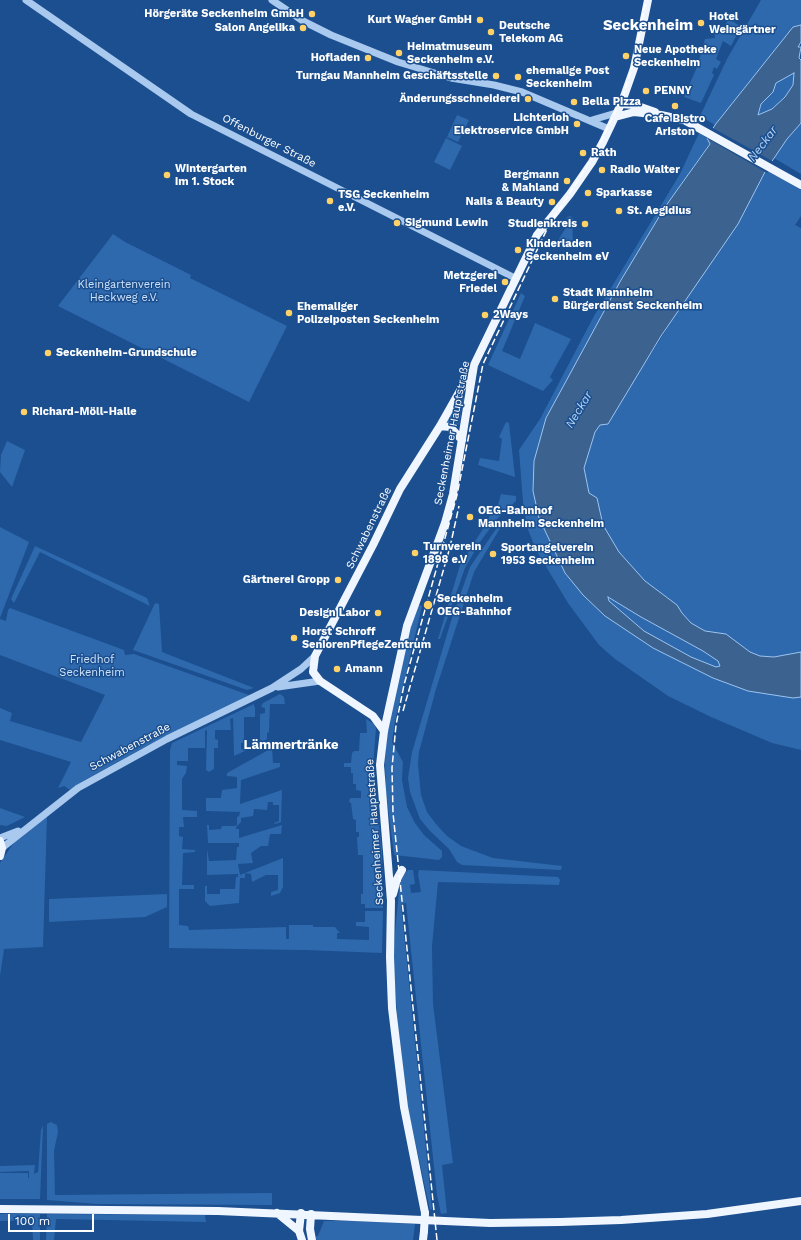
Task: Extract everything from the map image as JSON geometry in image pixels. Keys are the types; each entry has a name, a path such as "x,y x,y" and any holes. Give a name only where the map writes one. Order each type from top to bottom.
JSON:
{"main road":[{"name":"Seckenheimer Hauptstraße","path":"423,1237 425,1213 411,1144 398,1067 390,965 391,901 381,772 384,731 406,626 445,523 453,494 474,365 537,235 588,168 616,115 634,68 648,0"},
{"path":"626,90 635,105"},
{"path":"622,101 689,122 801,185"},
{"path":"616,115 634,112 661,114"},
{"name":"Schwabenstraße","path":"315,656 373,546 400,489 440,426 474,365"},
{"path":"440,426 450,427 462,440"},
{"path":"315,656 313,672 320,682 373,716 384,731"},
{"path":"373,716 382,715 388,712"},
{"path":"391,901 397,880 402,870"},
{"path":"0,1205 4,1209 301,1213 490,1223 621,1220 706,1214 801,1201"},
{"path":"277,1213 299,1231"},
{"path":"301,1213 299,1231 302,1240"},
{"path":"311,1214 310,1228 312,1240"}],"street":[{"name":"Offenburger Straße","path":"26,0 191,114 515,278"},
{"path":"274,2 331,35 398,62 451,78 494,85 522,92 592,120 609,129"},
{"path":"592,120 616,115"},
{"name":"Schwabenstraße","path":"1,846 78,788 99,775 167,739 272,688 301,669 315,656"},
{"name":"Schwabenstraße","path":"272,688 288,684 320,682"}],"green space":[{"path":"761,0 801,0 801,25 793,27 715,125 700,116 727,59"},
{"path":"728,18 741,27 731,46 723,41 716,59 721,62 717,69 714,67 712,73 714,75 701,103 684,97 697,67 705,39 715,38 714,30 716,29 716,25 725,27"},
{"path":"794,72 793,85 785,97 772,109 758,116 761,104 773,92 776,83"},
{"path":"457,115 469,120 458,142 447,137"},
{"path":"801,123 801,174 774,158 787,139"},
{"path":"699,133 707,138 710,143 665,207 567,465 651,354 766,170 801,190 801,216 795,225 801,228 801,750 772,743 711,717 668,696 615,659 599,645 568,603 536,550 527,527 523,502 519,450 540,419 594,316 680,174"},
{"path":"446,138 462,146 450,170 434,162"},
{"path":"570,216 575,221 572,221 573,241 557,242 570,221 566,218"},
{"name":"Kleingartenverein Heckweg e.V.","path":"113,234 125,242 191,275 190,278 287,326 249,402 58,306"},
{"path":"521,293 525,296 502,351 520,359 535,323 571,339 550,377 553,380 543,391 488,365"},
{"path":"461,396 464,398 457,428 445,423"},
{"path":"506,422 509,423 515,477 478,465 480,458 499,461 502,439 499,437"},
{"path":"7,441 25,450 12,487 0,472 1,455"},
{"path":"501,494 516,496 516,501 497,519 480,542 465,568 440,639 438,639 460,565 488,521 490,514 492,512 496,512"},
{"path":"505,520 474,572 436,689 419,752 418,764 421,795 427,812 436,824 447,836 461,846 493,858 562,866 561,870 462,865 457,862 449,849 420,819 410,792 408,778 412,752 451,621 470,567 496,529"},
{"path":"0,527 29,542 0,618"},
{"path":"35,546 147,598 150,606 40,552 14,603 11,599"},
{"path":"155,603 159,604 162,652 254,688 247,690 133,650"},
{"path":"417,604 422,606 395,721 392,742 403,762 402,780 407,807 415,823 424,835 442,851 442,857 439,860 394,855 386,792 385,762 387,730 406,634"},
{"name":"Friedhof Seckenheim","path":"10,608 124,650 125,655 134,654 249,695 141,749 81,782 70,790 64,786 58,788 71,762 0,740 0,708 12,713 10,721 81,742 105,695 0,655 0,619 6,621 8,610"},
{"path":"280,694 284,697 285,704 270,704 269,732 267,733 267,739 262,742 260,740 260,714 265,713 265,708 261,707 263,703"},
{"path":"254,704 255,717 244,717 244,743 241,743 241,749 247,750 234,756 233,718 230,719 231,730 215,730 215,739 218,740 218,748 214,748 214,769 209,772 206,770 207,730 205,731 205,748 188,748 188,761 177,761 177,765 187,766 186,773 182,779 182,810 197,811 197,817 183,817 184,827 179,827 179,836 183,837 182,849 195,850 195,852 183,853 182,885 194,885 194,889 179,889 179,925 188,926 189,930 286,927 286,939 289,939 289,925 313,925 313,927 335,927 340,933 337,933 337,939 369,940 369,927 356,926 356,922 365,922 365,911 383,911 382,953 169,948 170,750 172,743"},
{"path":"366,719 374,724 376,728 373,767 382,851 383,908 365,908 365,904 361,904 361,894 363,894 363,855 358,855 357,837 359,837 359,832 356,832 356,820 353,819 351,803 349,802 350,798 361,798 361,791 356,790 356,784 353,784 353,773 351,773 351,767 344,767 344,763 351,763 352,753 354,751 359,751 360,733 367,733"},
{"path":"272,748 273,763 280,763 280,767 241,780 240,804 282,790 281,822 274,823 279,821 279,805 273,805 273,802 268,802 267,810 254,809 253,816 241,818 241,822 236,829 239,829 239,838 282,825 281,834 270,834 268,846 261,846 251,853 253,863 238,864 240,875 245,873 245,878 240,878 239,903 210,906 205,901 205,886 207,886 207,894 220,894 220,889 235,889 236,877 238,877 238,874 207,875 207,849 209,861 236,860 237,847 239,847 239,843 208,843 207,825 209,825 209,830 221,829 222,826 235,826 237,825 237,817 239,816 240,812 206,811 206,798 221,798 222,790 237,788 237,777 227,776 227,773"},
{"path":"0,808 25,817 7,826 0,825"},
{"path":"47,816 43,947 4,949 0,976 0,863 13,844"},
{"path":"283,858 283,887 280,893 271,896 271,892 278,890 278,875 266,875 252,882 251,874 245,873"},
{"path":"408,870 413,870 415,884 410,885 411,893 421,892 418,874 419,870 558,877 560,880 559,885 438,882 432,946 433,1004 453,1163 442,1165 447,1213 441,1214 437,1195 406,903 401,904 432,1209 430,1210 407,1104 397,1015 393,955 400,880"},
{"path":"167,894 167,907 145,917 49,922 49,899"},
{"path":"51,1122 57,1125 58,1132 54,1151 55,1195 272,1193 272,1205 97,1204 47,1200 47,1124"},
{"path":"43,1126 40,1199 0,1199 0,1173 28,1173 29,1178 29,1171 0,1172 0,1166 35,1165 34,1174 38,1172 41,1130"},
{"path":"0,1214 40,1214 40,1240 33,1240 32,1220 0,1221"},
{"path":"47,1214 205,1215 206,1222 56,1219 54,1240 46,1240"},
{"path":"324,1221 415,1224 413,1240 317,1240 315,1237 318,1236"}],"water":[{"name":"Neckar","path":"801,25 801,42 798,47 801,47 799,58 801,60 801,123 787,139 766,170 738,224 661,336 608,424 600,425 595,432 584,468 589,493 597,498 603,525 619,552 645,581 677,605 691,623 705,631 726,634 750,652 760,656 774,657 801,652 801,697 793,698 748,691 713,678 653,648 605,616 583,595 565,573 539,518 533,491 534,461 546,418 621,280 665,207 710,144 707,138 715,125 793,27","holes":["794,73 793,85 785,97 772,109 758,115 761,104 773,92 776,83","608,597 703,651 718,661 720,666 716,667 691,657 644,631 609,601"]}],"pier":[{"path":"711,127 774,162 767,173 705,137"}],"railway":[{"path":"437,1240 393,813 392,768 396,725 404,685 457,495 483,364 548,227 596,152 623,96 634,61 646,0"},
{"path":"403,711 450,547 459,506"}],"place":[{"name":"Hörgeräte Seckenheim GmbH","path":"312,14"},
{"name":"Kurt Wagner GmbH","path":"480,20"},
{"name":"Hotel Weingärtner","path":"701,23"},
{"name":"Salon Angelika","path":"303,28"},
{"name":"Deutsche Telekom AG","path":"491,32"},
{"name":"Heimatmuseum Seckenheim e.V.","path":"399,53"},
{"name":"Neue Apotheke Seckenheim","path":"626,56"},
{"name":"Hofladen","path":"368,58"},
{"name":"Turngau Mannheim Geschäftsstelle","path":"496,76"},
{"name":"ehemalige Post Seckenheim","path":"518,77"},
{"name":"PENNY","path":"646,91"},
{"name":"Änderungsschneiderei","path":"528,99"},
{"name":"Bella Pizza","path":"574,102"},
{"name":"Cafe Bistro Ariston","path":"675,106"},
{"name":"Lichterloh Elektroservice GmbH","path":"577,124"},
{"name":"Rath","path":"583,153"},
{"name":"Radio Walter","path":"602,170"},
{"name":"Wintergarten im 1. Stock","path":"167,175"},
{"name":"Bergmann & Mahland","path":"567,181"},
{"name":"Sparkasse","path":"588,193"},
{"name":"TSG Seckenheim e.V.","path":"330,201"},
{"name":"Nails & Beauty","path":"552,202"},
{"name":"St. Aegidius","path":"619,211"},
{"name":"Sigmund Lewin","path":"397,223"},
{"name":"Studienkreis","path":"585,224"},
{"name":"Kinderladen Seckenheim eV","path":"518,250"},
{"name":"Metzgerei Friedel","path":"505,282"},
{"name":"Stadt Mannheim Bürgerdienst Seckenheim","path":"555,299"},
{"name":"Ehemaliger Polizeiposten Seckenheim","path":"289,313"},
{"name":"2Ways","path":"485,315"},
{"name":"Seckenheim-Grundschule","path":"48,353"},
{"name":"Richard-Möll-Halle","path":"24,412"},
{"name":"OEG-Bahnhof Mannheim Seckenheim","path":"470,517"},
{"name":"Turnverein 1898 e.V","path":"415,553"},
{"name":"Sportangelverein 1953 Seckenheim","path":"493,554"},
{"name":"Gärtnerei Gropp","path":"338,580"},
{"name":"Seckenheim OEG-Bahnhof","path":"428,605"},
{"name":"Design Labor","path":"378,613"},
{"name":"Horst Schroff SeniorenPflegeZentrum","path":"294,638"},
{"name":"Amann","path":"337,669"}],"district":[{"name":"Seckenheim","path":"648,26"},
{"name":"Lämmertränke","path":"291,745"}]}
